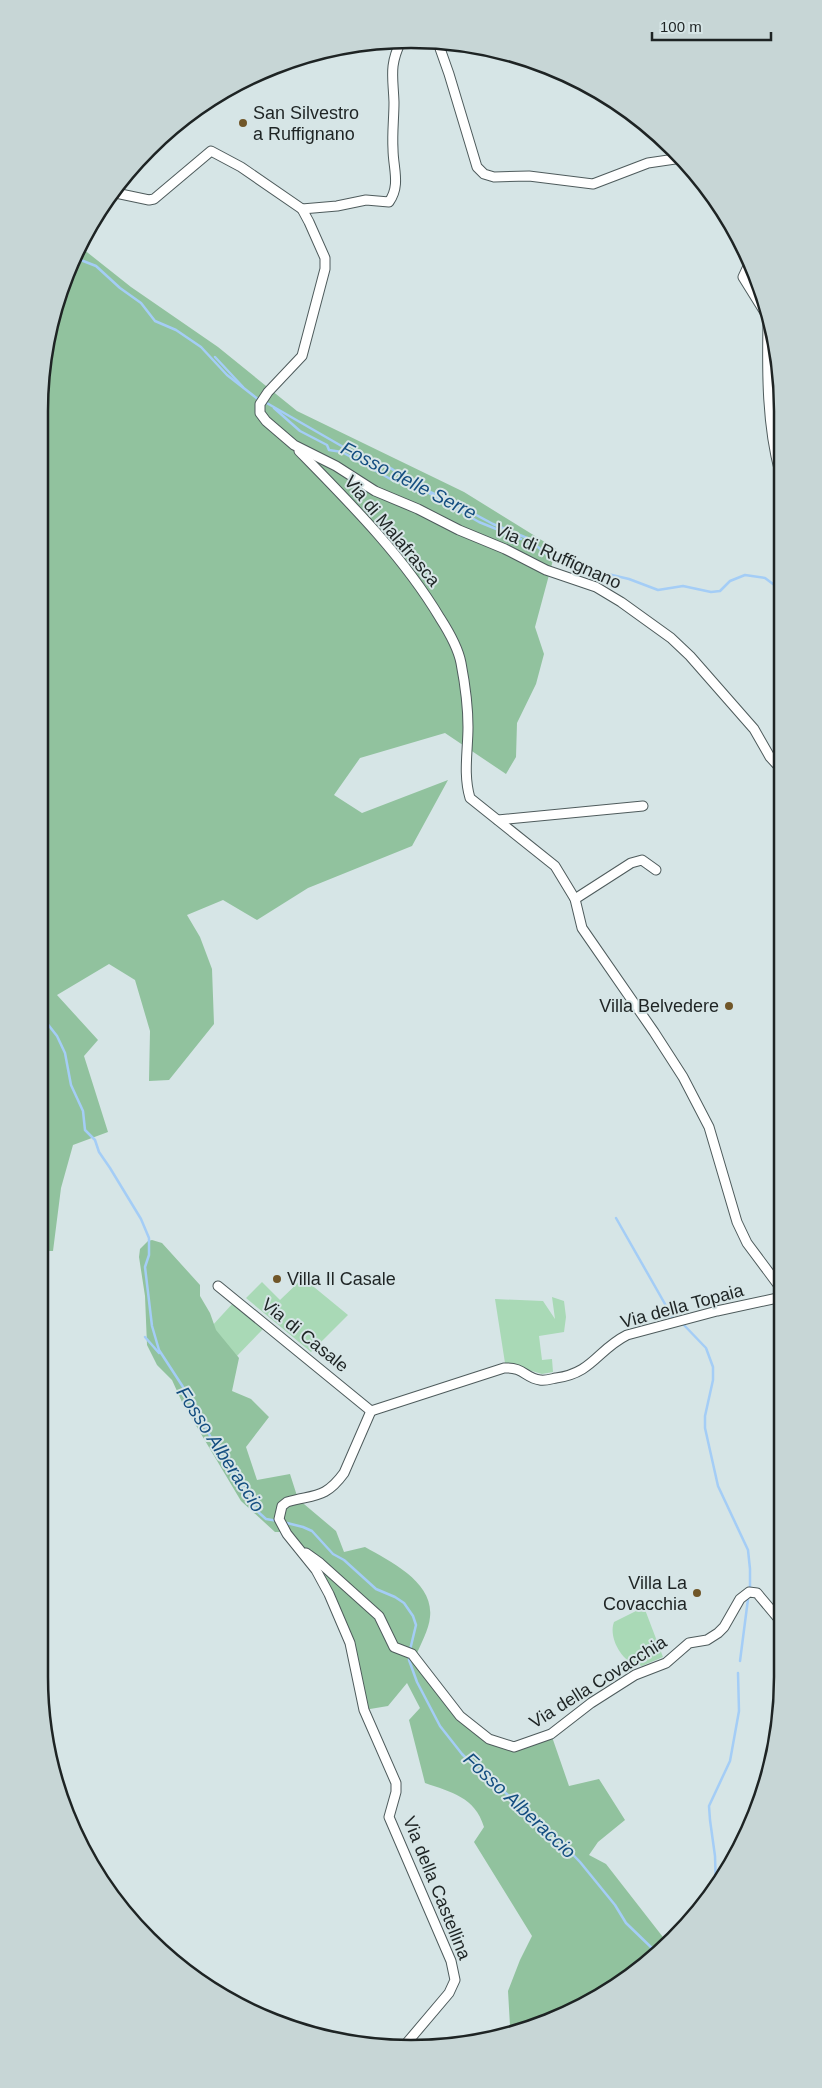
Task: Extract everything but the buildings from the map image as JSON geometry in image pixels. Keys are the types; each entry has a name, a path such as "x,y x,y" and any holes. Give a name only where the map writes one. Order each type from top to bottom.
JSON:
{"street":[{"path":"302,210 366,200 389,202 393,196 397,183 393,150 394,103 392,73 394,55 397,48"},
{"path":"440,49 477,167 484,174 494,177 529,176 593,184 648,163 673,159"},
{"name":"Via di Ruffignano","path":"120,194 149,200 154,199 211,151 241,167 302,210 325,258 325,269 302,356 279,379 262,401 260,413 294,445 336,466 375,491 505,549 546,570 596,587 621,602 671,638 690,656 754,728 774,761"},
{"path":"746,270 743,277 756,299"},
{"path":"768,340 771,422 774,449"},
{"name":"Via di Malafrasca","path":"294,445 346,500 418,583 450,634 461,660 466,688 468,726 466,787 470,798 555,866 575,899 582,928 649,1024 683,1078 709,1127 737,1222 747,1243 774,1279"},
{"path":"498,820 643,806"},
{"path":"575,899 631,863 642,860 656,870"},
{"name":"Via di Casale","path":"218,1286 371,1411"},
{"name":"Via della Topaia","path":"371,1411 504,1368 514,1367 540,1380 570,1376 587,1368 614,1342 627,1335 717,1311 774,1299"},
{"name":"Via della Castellina","path":"371,1411 346,1469 338,1482 325,1493 287,1502 282,1506 279,1519 286,1534 316,1570 350,1643 364,1710 396,1784 390,1817 453,1970 455,1980 449,1993 409,2040"},
{"name":"Via della Covacchia","path":"297,1546 320,1562 379,1616 394,1647 408,1653 460,1716 489,1739 514,1747 551,1734 591,1704 635,1675 666,1663 689,1643 707,1640 718,1633 740,1599 749,1592 757,1593 774,1613"}],"green space":[{"path":"85,250 131,287 218,347 297,411 464,492 556,549 535,627 544,654 536,684 517,723 516,757 506,774 445,733 360,758 334,795 362,813 448,780 412,846 308,888 257,920 223,900 187,915 200,937 212,969 214,1024 169,1080 149,1081 150,1031 135,980 109,964 57,995 98,1040 84,1056 108,1132 73,1145 61,1188 53,1251 48,1251 48,387 54,340 60,317 75,272"},
{"path":"152,1240 162,1243 200,1285 200,1296 210,1313 216,1330 239,1358 232,1391 251,1399 269,1417 246,1447 257,1480 290,1474 298,1499 336,1531 344,1552 365,1547 387,1559 409,1574 418,1583 425,1593 430,1617 415,1658 460,1716 489,1739 514,1747 551,1734 569,1786 599,1779 625,1820 598,1842 589,1855 606,1864 664,1938 632,1965 593,1992 550,2013 510,2026 508,1991 532,1936 474,1842 484,1827 480,1817 475,1809 461,1797 425,1783 409,1720 420,1708 407,1683 388,1706 364,1710 354,1664 329,1594 287,1532 275,1532 241,1501 182,1402 172,1380 157,1365 147,1345 145,1296 139,1257 140,1249 148,1241"},
{"path":"303,1278 348,1315 311,1352 246,1298 262,1282 280,1300"},
{"path":"552,1297 564,1301 566,1317 564,1332 539,1336 542,1360 552,1359 553,1372 542,1374 505,1363 495,1299 543,1301 555,1319"},
{"path":"234,1302 264,1328 235,1358 211,1327"},
{"path":"644,1607 663,1657 642,1666 630,1662 618,1649 613,1627 614,1622"}],"waterway":[{"name":"Fosso delle Serre","path":"80,260 96,266 120,288 141,303 155,321 176,330 201,347 227,375 259,400"},
{"name":"Fosso delle Serre","path":"215,357 243,387"},
{"name":"Fosso delle Serre","path":"265,402 345,448 392,469 419,487 493,524 527,538 550,557 588,566 599,572 629,579 658,590 683,586 711,592 720,591 730,581 745,575 765,578 774,585"},
{"path":"274,408 300,431 327,445 329,450 342,452 394,481 411,483"},
{"path":"427,492 479,522 521,539"},
{"name":"Fosso Alberaccio","path":"48,1024 57,1036 65,1053 71,1085 83,1111 85,1130 95,1140 99,1152 141,1219 149,1238 149,1255 145,1267 152,1326 159,1350 185,1390 229,1469 239,1479 257,1511 266,1519 278,1521"},
{"path":"616,1218 673,1318"},
{"path":"682,1323 706,1348 713,1367 713,1380 705,1416 705,1428 718,1486 748,1550 750,1589"},
{"path":"145,1337 159,1353"},
{"name":"Fosso Alberaccio","path":"283,1522 312,1531 333,1554 344,1560 376,1589 404,1603 413,1616 416,1625 410,1650"},
{"path":"740,1661 748,1599"},
{"name":"Fosso Alberaccio","path":"409,1655 417,1682 440,1726 462,1754 482,1774 495,1783 558,1839 580,1862 615,1905 626,1923 653,1949"},
{"path":"716,1875 709,1806 730,1761 739,1711 738,1673"}],"place":[{"name":"San Silvestro a Ruffignano","path":"243,123"},
{"name":"Villa Belvedere","path":"729,1006"},
{"name":"Villa Il Casale","path":"277,1279"},
{"name":"Villa La Covacchia","path":"697,1593"}]}
